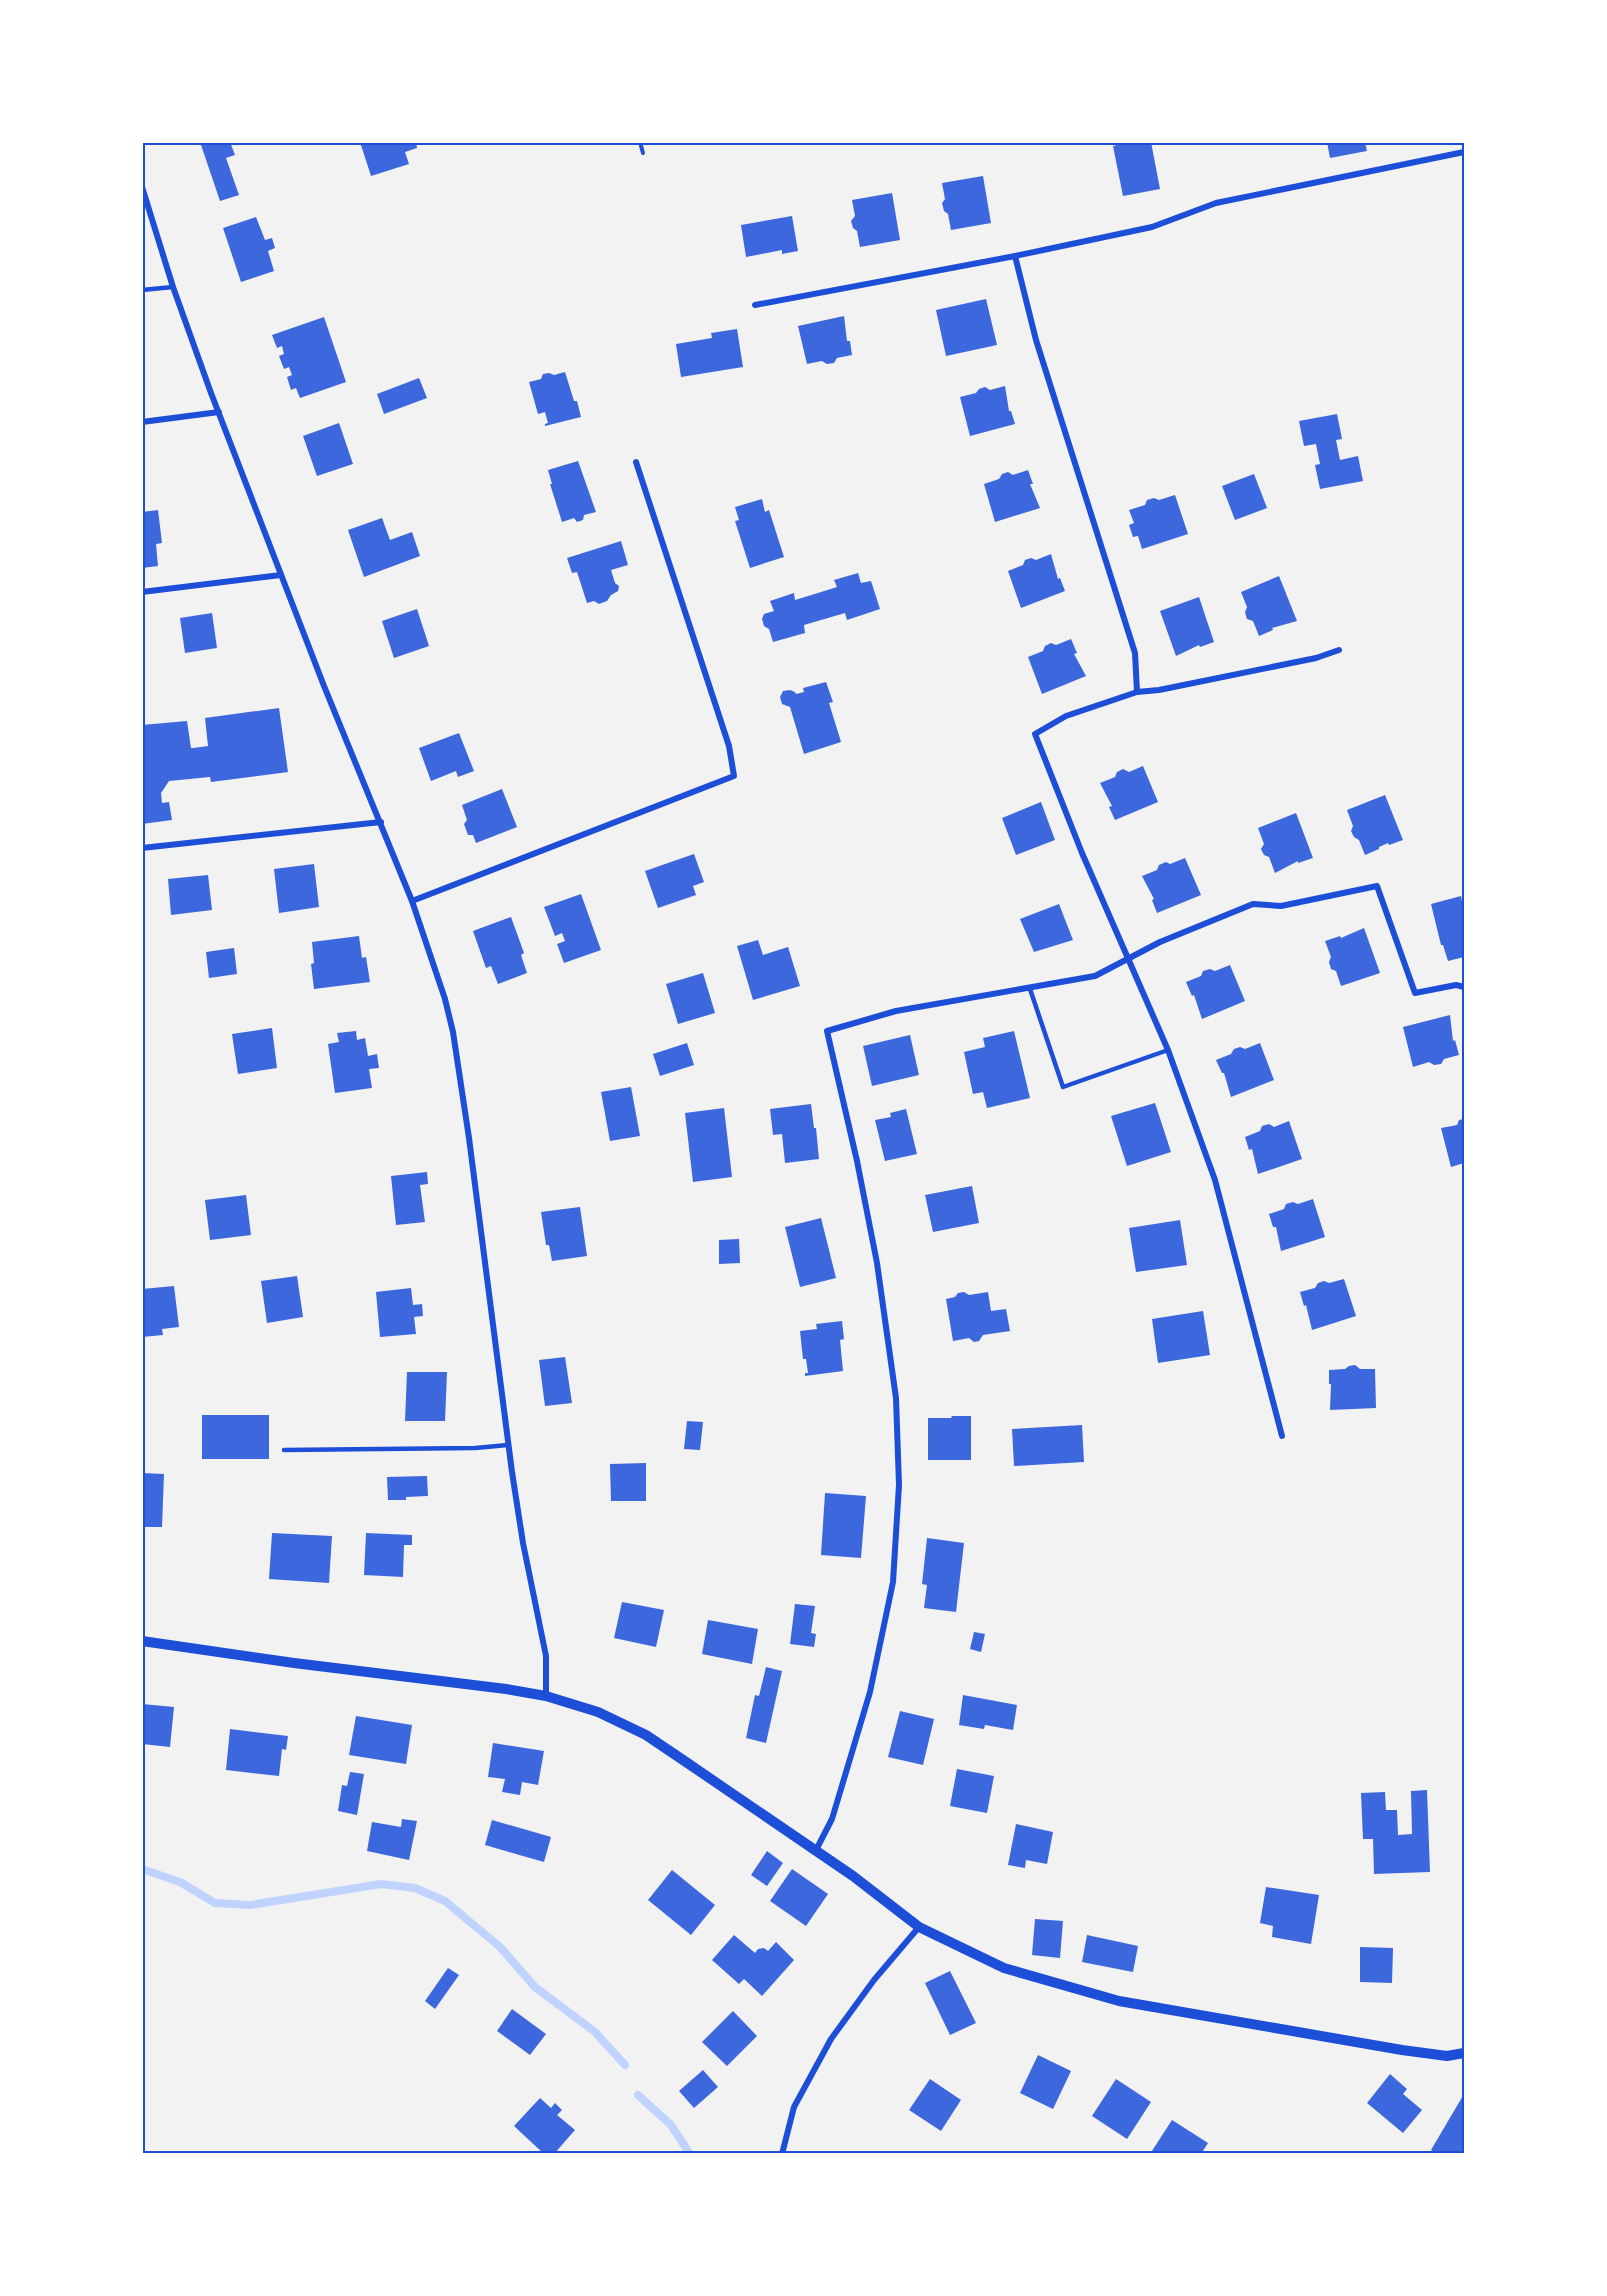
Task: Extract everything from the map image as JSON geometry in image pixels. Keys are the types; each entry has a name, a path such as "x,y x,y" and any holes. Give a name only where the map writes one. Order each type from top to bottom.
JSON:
{"street":[{"path":"755,305 1015,256 1152,227 1216,203 1464,152"},
{"path":"142,187 173,287 219,412 324,686 412,901 445,999 453,1032 469,1138 508,1445 523,1542 546,1656 546,1696"},
{"path":"1015,256 1036,340 1135,653 1137,692"},
{"path":"142,423 219,412"},
{"path":"412,901 734,776 729,746 636,462"},
{"path":"142,592 281,575"},
{"path":"1282,1436 1215,1180 1167,1050 1082,853 1035,734 1066,716 1137,692 1159,690 1316,658 1339,650"},
{"path":"142,848 381,822"},
{"path":"816,1850 832,1819 870,1692 893,1582 900,1485 896,1398 877,1263 857,1161 827,1031 896,1011 1095,976 1160,942 1253,904 1281,906 1377,886 1415,993 1456,985 1464,987"},
{"path":"142,1641 294,1663 506,1689 546,1696 598,1712 646,1735 816,1850 919,1927 1005,1968 1119,2001 1402,2050 1447,2056 1464,2053"},
{"path":"782,2154 794,2107 831,2039 874,1980 919,1927"}],"lane":[{"path":"142,290 173,287"},
{"path":"1030,989 1063,1087 1167,1050"},
{"path":"284,1450 475,1448 508,1445"}],"path":[{"path":"640,142 643,153"}],"building":[{"path":"200,142 230,142 235,155 226,158 239,195 220,201"},
{"path":"360,142 416,142 417,148 405,152 409,164 371,176"},
{"path":"1129,142 1151,142 1160,189 1123,196 1113,146"},
{"path":"1327,142 1365,142 1367,151 1330,158"},
{"path":"983,176 991,223 951,230 948,214 944,211 942,203 945,199 942,183"},
{"path":"892,193 900,240 860,247 857,231 853,228 851,221 855,216 852,200"},
{"path":"792,216 798,251 782,254 782,250 746,257 741,225"},
{"path":"256,217 265,240 272,238 275,248 268,251 274,271 241,282 223,228"},
{"path":"986,299 997,345 946,356 936,310"},
{"path":"844,316 847,341 850,341 852,355 837,358 834,363 827,364 822,361 807,364 798,326"},
{"path":"324,317 346,382 300,398 296,388 291,390 287,377 292,375 289,367 284,369 279,356 284,354 282,346 277,348 272,335"},
{"path":"737,329 743,367 681,377 676,344 712,338 711,333"},
{"path":"565,372 581,417 545,426 548,423 545,412 538,414 529,382 541,379 543,374 554,375"},
{"path":"419,378 427,398 384,414 377,394"},
{"path":"1005,386 1009,411 1011,411 1015,424 970,436 960,397 976,393 985,387 990,390"},
{"path":"1337,414 1342,439 1336,440 1340,460 1358,456 1363,481 1320,489 1315,465 1320,464 1316,444 1304,446 1299,421"},
{"path":"339,423 353,464 317,476 303,436"},
{"path":"578,461 596,512 584,515 583,520 577,522 574,518 562,522 548,470"},
{"path":"1028,470 1033,484 1030,484 1040,508 995,522 984,484 999,479 1002,474 1008,472 1013,475"},
{"path":"1254,474 1267,508 1235,520 1222,486"},
{"path":"1175,495 1188,534 1142,549 1138,536 1133,537 1129,525 1134,523 1129,510 1145,505 1147,500 1154,498 1159,500"},
{"path":"762,499 765,512 769,510 784,557 750,568 735,521 739,520 735,507"},
{"path":"158,510 162,543 156,544 158,566 142,568 142,512"},
{"path":"382,518 390,540 412,532 420,556 364,577 348,530"},
{"path":"621,541 628,565 611,570 615,583 619,586 618,591 607,601 599,604 594,601 587,603 577,572 572,573 567,558"},
{"path":"1051,554 1058,579 1060,578 1065,591 1021,608 1008,571 1023,565 1025,560 1031,558 1036,560"},
{"path":"858,573 861,583 871,581 880,609 847,620 845,613 804,625 805,633 773,642 769,629 764,626 762,619 764,614 774,611 770,601 794,593 795,600 837,587 834,580"},
{"path":"1279,576 1297,621 1272,628 1273,630 1259,636 1253,621 1247,619 1245,612 1247,607 1241,592"},
{"path":"1199,597 1214,642 1200,647 1199,645 1176,656 1160,611"},
{"path":"417,609 429,646 394,658 382,621"},
{"path":"212,613 217,648 185,653 180,618"},
{"path":"1071,639 1077,653 1074,654 1086,676 1042,694 1028,657 1043,651 1045,646 1051,643 1056,645"},
{"path":"826,682 833,702 829,703 841,742 804,754 790,707 782,704 780,697 783,691 790,690 796,694 804,692 803,688"},
{"path":"279,708 288,772 211,782 210,777 169,781 161,793 162,803 169,802 172,820 142,824 142,725 187,721 191,748 193,748 208,746 205,718"},
{"path":"459,733 474,771 458,777 456,771 431,781 419,748"},
{"path":"1143,766 1158,802 1115,820 1109,807 1112,806 1100,783 1115,777 1117,772 1123,769 1129,772"},
{"path":"502,789 517,827 476,843 473,835 468,835 464,824 467,820 462,805"},
{"path":"1385,795 1403,840 1389,845 1388,843 1365,855 1359,840 1351,831 1353,826 1347,810"},
{"path":"1041,802 1055,840 1016,855 1002,818"},
{"path":"1296,813 1313,858 1298,863 1298,861 1275,873 1269,857 1264,855 1261,849 1264,844 1258,828"},
{"path":"694,854 704,882 693,886 696,895 658,908 645,871"},
{"path":"1185,858 1201,895 1157,913 1152,900 1154,899 1142,876 1157,870 1159,865 1166,862 1170,864"},
{"path":"314,864 319,907 279,913 274,869"},
{"path":"208,875 212,910 171,915 168,879"},
{"path":"581,894 601,950 564,963 557,944 565,941 562,933 555,936 544,907"},
{"path":"1461,896 1464,912 1464,957 1448,961 1443,945 1441,945 1431,904"},
{"path":"1059,904 1073,940 1034,952 1020,919"},
{"path":"511,917 524,953 521,955 527,973 498,984 491,966 486,968 473,931"},
{"path":"1364,928 1380,973 1341,986 1336,971 1331,969 1329,962 1331,957 1325,941 1340,936 1341,938"},
{"path":"359,936 362,958 366,957 370,982 314,989 311,964 314,963 312,942"},
{"path":"758,940 763,955 788,947 800,986 753,1000 737,946"},
{"path":"234,948 237,974 209,978 206,952"},
{"path":"1230,965 1245,1001 1202,1019 1194,995 1192,996 1186,982 1201,976 1203,971 1210,969 1215,971"},
{"path":"703,973 715,1013 678,1024 666,984"},
{"path":"1450,1015 1453,1041 1455,1040 1459,1055 1444,1059 1441,1064 1434,1065 1429,1062 1413,1067 1403,1027"},
{"path":"272,1028 277,1068 238,1074 232,1034"},
{"path":"356,1031 357,1040 365,1038 368,1056 377,1054 379,1068 369,1069 372,1088 335,1093 328,1044 339,1042 337,1033"},
{"path":"1014,1031 1030,1098 987,1108 983,1092 973,1094 964,1052 985,1047 983,1038"},
{"path":"910,1035 919,1075 872,1086 863,1046"},
{"path":"687,1043 694,1065 660,1076 653,1054"},
{"path":"1260,1043 1274,1080 1231,1097 1224,1073 1216,1060 1231,1054 1234,1049 1240,1047 1245,1049"},
{"path":"631,1087 640,1136 610,1141 601,1092"},
{"path":"1155,1103 1171,1152 1127,1166 1111,1116"},
{"path":"811,1104 819,1159 785,1163 782,1134 773,1135 770,1109"},
{"path":"724,1108 732,1177 693,1182 685,1113"},
{"path":"906,1109 917,1154 885,1161 875,1120 891,1117 890,1113"},
{"path":"1464,1119 1464,1163 1451,1167 1441,1128 1457,1125 1459,1120"},
{"path":"1289,1121 1302,1159 1258,1174 1252,1149 1249,1150 1245,1137 1260,1131 1262,1126 1269,1124 1274,1127"},
{"path":"427,1172 428,1184 420,1185 425,1222 396,1225 391,1176"},
{"path":"972,1186 979,1223 933,1232 925,1195"},
{"path":"246,1195 251,1235 210,1240 205,1200"},
{"path":"1313,1199 1325,1237 1281,1251 1276,1227 1273,1227 1269,1214 1284,1209 1286,1204 1293,1202 1298,1204"},
{"path":"580,1207 587,1256 552,1261 549,1245 546,1245 541,1212"},
{"path":"821,1218 836,1278 800,1287 785,1227"},
{"path":"1180,1220 1187,1265 1136,1272 1129,1228"},
{"path":"739,1239 740,1263 719,1264 719,1240"},
{"path":"297,1276 303,1317 267,1323 261,1281"},
{"path":"1344,1279 1356,1316 1312,1330 1306,1305 1304,1306 1300,1292 1315,1288 1318,1283 1324,1281 1329,1283"},
{"path":"174,1286 179,1327 162,1329 163,1335 142,1337 142,1289"},
{"path":"411,1288 413,1305 422,1304 423,1316 414,1317 416,1334 380,1337 376,1292"},
{"path":"964,1292 969,1295 988,1292 991,1311 1006,1309 1010,1331 983,1335 979,1341 974,1342 969,1338 953,1341 946,1299"},
{"path":"1203,1311 1210,1355 1158,1363 1152,1319"},
{"path":"842,1321 844,1339 840,1340 843,1371 805,1376 805,1373 808,1373 806,1359 803,1359 800,1331 817,1329 816,1324"},
{"path":"565,1357 572,1403 545,1406 539,1360"},
{"path":"1355,1365 1360,1369 1375,1369 1376,1408 1330,1410 1329,1370 1345,1369"},
{"path":"407,1372 447,1372 445,1421 405,1421"},
{"path":"202,1415 269,1415 269,1459 202,1459"},
{"path":"952,1416 971,1416 971,1460 928,1460 928,1418 951,1418"},
{"path":"687,1421 703,1422 700,1450 684,1449"},
{"path":"1082,1425 1084,1462 1014,1466 1012,1429"},
{"path":"646,1463 646,1501 611,1501 610,1464"},
{"path":"142,1473 164,1474 162,1527 142,1527"},
{"path":"427,1476 428,1496 388,1500 387,1477"},
{"path":"825,1493 866,1496 861,1558 821,1555"},
{"path":"272,1533 332,1536 329,1583 269,1579"},
{"path":"366,1533 412,1535 412,1545 404,1545 403,1577 364,1575"},
{"path":"927,1538 964,1543 956,1612 924,1608 927,1585 922,1584"},
{"path":"622,1602 664,1610 656,1647 614,1638"},
{"path":"795,1604 815,1606 811,1633 816,1634 814,1647 790,1644"},
{"path":"708,1620 758,1629 752,1664 702,1654"},
{"path":"974,1632 985,1634 981,1652 970,1649"},
{"path":"766,1667 782,1671 766,1743 746,1738 755,1695 759,1696"},
{"path":"963,1695 1017,1705 1013,1730 985,1725 984,1729 959,1725"},
{"path":"142,1704 174,1707 170,1747 142,1744"},
{"path":"900,1711 934,1719 923,1765 888,1757"},
{"path":"356,1716 412,1725 406,1764 349,1755"},
{"path":"230,1729 288,1736 286,1750 282,1749 279,1776 226,1770"},
{"path":"493,1743 544,1751 538,1785 522,1782 520,1795 502,1792 505,1779 488,1777"},
{"path":"957,1769 994,1776 987,1813 950,1806"},
{"path":"350,1772 364,1774 357,1815 338,1811 342,1785 347,1786"},
{"path":"1427,1790 1430,1872 1374,1874 1373,1839 1363,1839 1361,1793 1385,1792 1386,1810 1397,1810 1398,1835 1412,1834 1411,1791"},
{"path":"402,1819 417,1821 409,1860 367,1851 372,1822 401,1827"},
{"path":"492,1820 551,1837 544,1862 485,1845"},
{"path":"1016,1824 1053,1832 1047,1864 1026,1860 1025,1868 1008,1865"},
{"path":"767,1851 783,1863 767,1886 751,1875"},
{"path":"792,1869 828,1894 806,1926 770,1901"},
{"path":"672,1870 715,1905 691,1935 648,1900"},
{"path":"1266,1887 1319,1895 1311,1944 1272,1937 1273,1926 1260,1923"},
{"path":"1035,1919 1063,1921 1060,1958 1032,1955"},
{"path":"734,1935 755,1953 758,1949 764,1948 768,1951 776,1942 794,1960 762,1996 744,1979 739,1984 712,1960"},
{"path":"1087,1935 1138,1946 1133,1972 1082,1962"},
{"path":"1360,1947 1393,1948 1392,1983 1360,1982"},
{"path":"448,1968 459,1975 435,2009 425,2001"},
{"path":"950,1971 976,2023 950,2035 925,1983"},
{"path":"512,2009 546,2034 530,2055 497,2031"},
{"path":"733,2011 757,2036 727,2066 702,2042"},
{"path":"1038,2055 1071,2071 1053,2109 1020,2093"},
{"path":"703,2070 718,2087 694,2108 679,2091"},
{"path":"1390,2074 1407,2089 1403,2094 1422,2110 1403,2133 1367,2103"},
{"path":"930,2079 961,2100 941,2131 909,2110"},
{"path":"1116,2079 1151,2102 1127,2139 1092,2116"},
{"path":"1464,2094 1464,2154 1438,2154 1431,2150"},
{"path":"540,2098 551,2108 555,2103 562,2110 557,2115 575,2130 554,2154 544,2154 514,2126"},
{"path":"1172,2120 1208,2143 1201,2154 1150,2154"}],"waterway":[{"path":"142,1869 180,1882 215,1903 250,1905 381,1884 415,1888 445,1901 500,1947 535,1987 595,2032 625,2065"},
{"path":"638,2095 671,2125 690,2154"}]}
